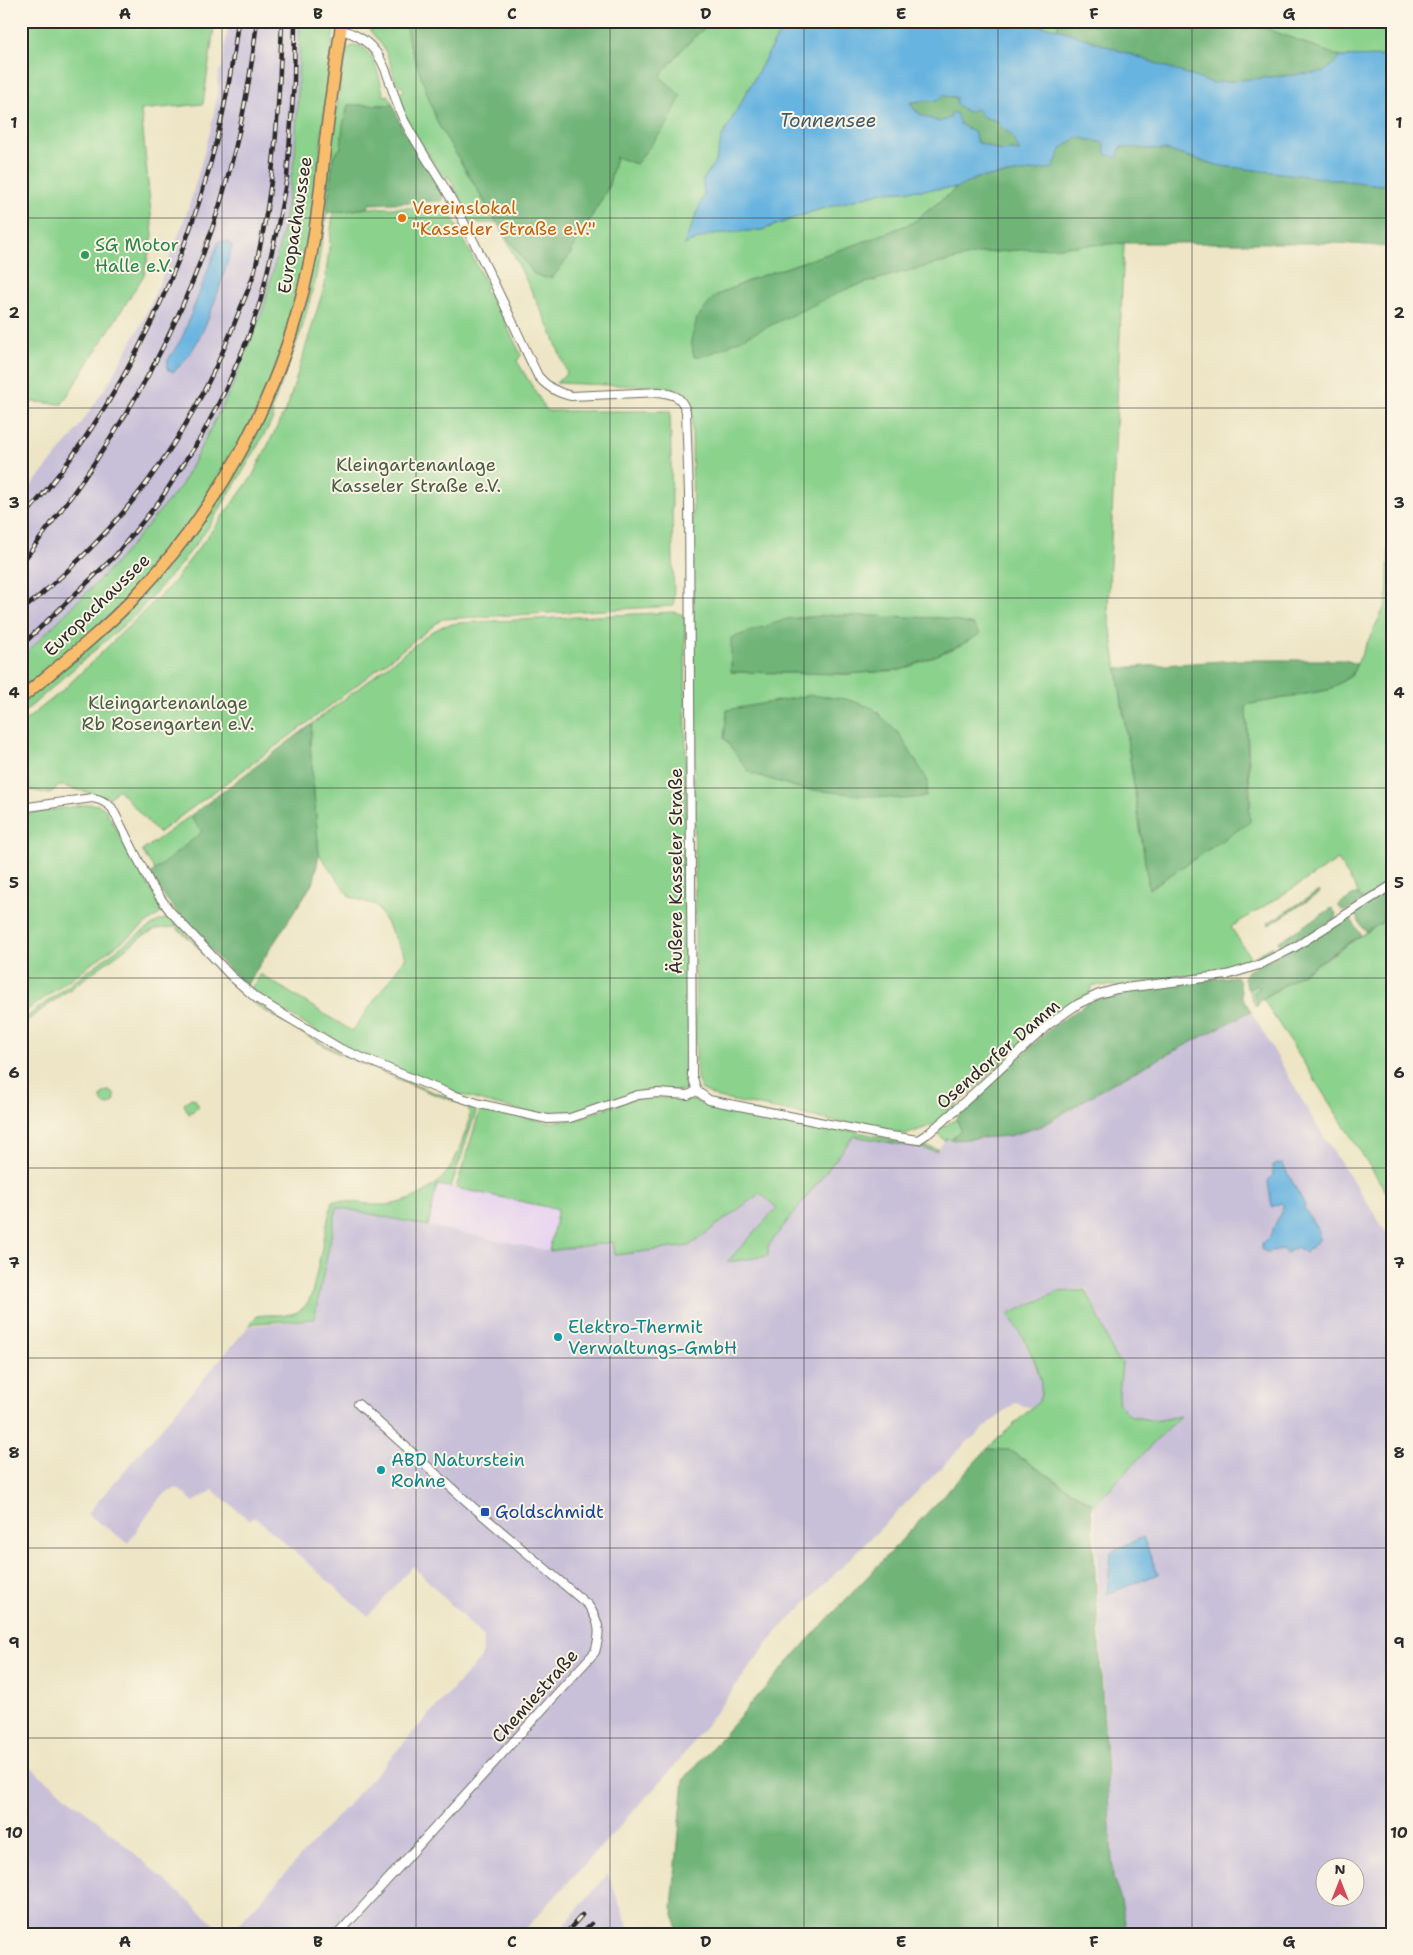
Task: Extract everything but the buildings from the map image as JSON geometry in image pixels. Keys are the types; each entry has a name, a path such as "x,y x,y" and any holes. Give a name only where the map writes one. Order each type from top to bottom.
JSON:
{"main road":[{"name":"Europachaussee","path":"21,698 101,630 132,600 163,565 196,523 226,478 261,413 289,341 309,267 341,26"}],"street":[{"name":"Äußere Kasseler Straße","path":"341,26 362,39 375,52 382,63 405,123 453,202 542,381 557,392 571,396 660,392 672,394 681,400 686,411 689,494 692,1075 697,1091"},
{"path":"21,808 92,798 100,799 107,803 112,808 151,885 170,912 230,974 256,998 341,1049 373,1064 480,1104 548,1119 579,1116 638,1095 658,1093 688,1095 697,1091"},
{"name":"Osendorfer Damm","path":"697,1091 709,1100 884,1136 918,1140 951,1114 1048,1025 1078,1004 1099,994 1117,989 1227,975 1259,965 1295,947 1392,884"},
{"name":"Chemiestraße","path":"338,1934 589,1659 595,1652 600,1637 596,1617 588,1605 463,1499 358,1404"}],"shaded area":[{"path":"229,21 300,21 295,154 283,230 264,307 234,383 181,486 113,566 21,658 21,498 72,437 110,381 143,321 188,210 209,136 219,88 217,82 219,71 222,68","holes":["219,241 232,246 222,282 197,342 168,360 182,338"]},
{"path":"1251,1011 1317,1126 1392,1241 1392,1934 1127,1934 1121,1900 1113,1879 1094,1505 1179,1416 1155,1421 1131,1416 1118,1403 1122,1363 1110,1357 1101,1322 1087,1288 1058,1292 1009,1314 1037,1368 1042,1382 1042,1393 1039,1401 1031,1408 1015,1403 966,1443 775,1634 674,1767 521,1934 230,1934 481,1658 484,1638 413,1566 368,1616 254,1516 249,1520 213,1490 194,1502 177,1488 161,1496 128,1543 87,1514 249,1326 314,1319 337,1207 549,1251 613,1242 615,1255 689,1246 759,1193 777,1208 728,1261 768,1246 854,1136 936,1151 947,1138 980,1139 1042,1126 1111,1084"},
{"path":"437,1184 558,1209 549,1251 428,1226"},
{"path":"21,1760 93,1817 226,1934 21,1934"},
{"path":"608,1874 631,1934 556,1934"}],"green space":[{"name":"SG Motor Halle e.V.","path":"21,21 215,21 203,104 141,110 153,235 144,275 62,404 21,401"},
{"path":"300,21 335,21 309,240 291,319 275,367 256,412 233,456 206,499 177,539 146,578 112,614 21,693 21,658 113,566 181,486 234,383 264,307 283,230 295,154"},
{"path":"366,21 405,21 409,42 438,124 497,223 468,223 455,200 459,195 449,177 443,178 411,129 397,96 404,90 403,87 396,84 386,53 369,29"},
{"path":"405,21 712,21 685,46 660,76 681,96 668,123 636,164 616,157 608,188 567,259 553,277 544,278 534,274 500,227 438,124 409,42"},
{"path":"712,21 786,21 722,137 716,160 703,180 704,195 684,245 711,234 762,230 814,211 883,192 957,188 912,223 863,242 752,279 715,296 849,288 899,273 982,253 1124,243 1108,609 1149,889 1251,806 1246,705 1328,690 1351,676 1387,602 1392,463 1392,882 1363,900 1338,860 1231,927 1254,964 1226,972 1116,986 1093,985 1087,997 1066,1008 1047,1022 935,1124 908,1134 881,1132 718,1098 701,1089 697,1078 696,1064 692,409 683,394 668,387 556,383 567,373 551,331 500,227 534,274 553,277 567,259 608,188 616,156 624,160 659,77 685,46","holes":["832,615 942,618 973,625 980,634 961,645 901,670 847,674 731,672 787,619"]},
{"path":"1019,21 1058,21 1058,29"},
{"path":"1058,21 1247,21 1341,57 1324,72 1212,83 1058,29"},
{"path":"1247,21 1392,21 1392,56 1341,57"},
{"path":"357,45 369,53 373,59 384,96 388,95 393,105 348,105 343,125 341,148 333,158 327,213 315,282 301,331 272,408 273,419 208,528 180,565 135,615 21,715 21,704 77,657 167,568 284,369 338,100 342,61 347,50"},
{"path":"943,96 965,101 989,118 998,121 1021,151 1001,151 977,142 974,132 950,118 940,122 927,117 915,110 910,102 936,101"},
{"path":"348,105 393,105 401,125 441,190 444,198 442,201 369,204 368,208 327,213 333,158 341,148 343,125"},
{"path":"1078,137 1103,143 1117,157 1121,147 1165,150 1221,166 1381,185 1392,182 1392,247 1337,243 1124,243 982,253 899,273 849,288 708,355 694,357 691,340 697,318 715,296 752,279 863,242 912,223 957,188 977,178 1052,168 1062,148"},
{"name":"Kleingartenanlage Kasseler Straße e.V.","path":"368,208 440,208 454,220 487,286 484,290 493,298 521,355 517,361 547,411 670,411 674,606 442,619 310,721 158,833 118,789 110,798 62,786 59,786 49,794 21,788 21,724 62,691 171,585 252,477 288,405 325,284 333,213"},
{"path":"675,612 683,615 685,619 688,1087 686,1091 662,1091 565,1116 539,1114 514,1109 432,1085 370,1059 339,1044 253,991 252,987 260,974 352,1031 406,957 376,905 350,897 319,854 310,743 312,724 430,633 443,626 457,623"},
{"path":"832,615 942,618 973,625 980,634 961,645 901,670 847,674 731,672 731,638 787,619"},
{"path":"1238,660 1345,660 1357,664 1351,676 1328,690 1246,705 1250,822 1149,889 1117,668"},
{"path":"811,695 846,699 873,708 900,735 928,781 926,797 901,799 801,789 750,773 724,738 727,710"},
{"path":"312,724 310,743 319,854 314,881 246,986 220,961 183,920 150,877 150,874 202,832 190,816"},
{"path":"90,804 99,805 105,809 149,887 165,910 21,1015 21,815"},
{"path":"190,816 203,832 155,870 142,851"},
{"path":"1392,887 1392,916 1367,932 1355,915 1356,910"},
{"path":"1319,891 1320,893 1269,925 1268,923"},
{"path":"1357,893 1363,901 1346,911 1342,910 1338,905"},
{"path":"1332,908 1336,914 1335,919 1288,949 1282,948 1278,942"},
{"path":"1349,916 1361,935 1262,999 1256,1007 1257,1001 1253,993 1260,988 1257,985 1251,988 1247,987 1244,978 1246,972"},
{"path":"1392,916 1392,1201 1263,999"},
{"path":"167,918 184,930 219,970 237,987 294,1028 385,1073 446,1097 475,1106 477,1109 451,1187 437,1185 428,1226 337,1207 314,1319 248,1325 257,1316 296,1313 307,1303 312,1294 332,1201 388,1205 407,1200 426,1191 441,1179 452,1165 468,1124 469,1110 463,1104 431,1093 337,1053 264,1011 235,988 191,940 175,927 157,929 144,935 21,1025 21,1021 127,942 157,922"},
{"path":"1272,946 1274,950 1271,955 1255,964 1251,959"},
{"path":"1236,976 1239,979 1242,997 1251,1011 1111,1084 1042,1126 1009,1136 951,1140 961,1129 956,1119 961,1111 1051,1028 1087,1003 1129,989"},
{"path":"1257,985 1260,989 1256,1007 1247,987 1251,988"},
{"path":"108,1091 113,1093 115,1098 113,1103 108,1105 103,1103 101,1098 103,1093"},
{"path":"655,1097 684,1099 790,1118 938,1149 936,1151 854,1136 768,1246 768,1256 727,1262 777,1208 760,1193 689,1246 615,1255 613,1242 549,1251 558,1209 456,1188 480,1110 484,1107 547,1122 577,1119 632,1099"},
{"path":"191,1098 195,1099 199,1107 189,1114 184,1104"},
{"path":"956,1119 961,1129 951,1140 947,1138 945,1141 939,1135 940,1129"},
{"path":"1086,1290 1114,1356 1122,1363 1118,1403 1131,1416 1155,1421 1180,1416 1094,1505 1009,1450 987,1449 1039,1401 1041,1391 1037,1368 1009,1314 1058,1292"},
{"path":"987,1449 1009,1450 1091,1504 1113,1879 1121,1900 1127,1934 679,1934 672,1907 684,1779 807,1641"}],"water":[{"name":"Tonnensee","path":"786,21 1019,21 1058,29 1212,83 1324,72 1341,57 1392,56 1392,182 1381,185 1221,166 1165,150 1121,147 1117,158 1106,154 1103,143 1078,137 1062,148 1053,168 977,178 957,188 883,192 814,211 762,230 711,234 684,245 704,195 703,180 716,160 722,137","holes":["943,96 956,97 956,104 967,112 977,109 983,117 997,121 1012,136 1020,151 1000,151 977,142 974,132 960,124 956,113 951,113 950,118 940,122 919,113 910,102 936,101"]},
{"path":"219,241 229,242 232,246 217,295 202,332 193,348 184,362 173,372 167,369 168,360 182,338"},
{"path":"1282,1163 1305,1205 1304,1208 1319,1231 1319,1240 1305,1253 1297,1247 1287,1253 1282,1249 1267,1252 1262,1250 1262,1244 1270,1236 1284,1205 1281,1203 1272,1207 1268,1181 1273,1175 1272,1165"},
{"path":"1143,1537 1158,1574 1107,1594 1111,1552"}],"railway":[{"path":"21,520 64,467 103,410 138,350 167,287 192,222 212,156 228,89 238,21"},
{"path":"21,564 73,494 122,421 172,329 207,244 221,201 243,112 257,21"},
{"path":"21,611 57,581 90,549 148,481 196,406 217,365 250,286 267,211 275,148 282,21"},
{"path":"21,646 115,556 161,499 201,437 225,391 248,338 261,299 278,225 287,177 294,82 295,21"},
{"path":"565,1934 582,1915"},
{"path":"582,1934 591,1924"}],"place":[{"name":"Vereinslokal \"Kasseler Straße e.V.\"","path":"402,218"},
{"name":"SG Motor Halle e.V.","path":"85,255"},
{"name":"Elektro-Thermit Verwaltungs-GmbH","path":"558,1337"},
{"name":"ABD Naturstein Rohne","path":"381,1470"},
{"name":"Goldschmidt","path":"485,1512"}],"park label":[{"name":"Kleingartenanlage Rb Rosengarten e.V.","path":"168,713"}]}
